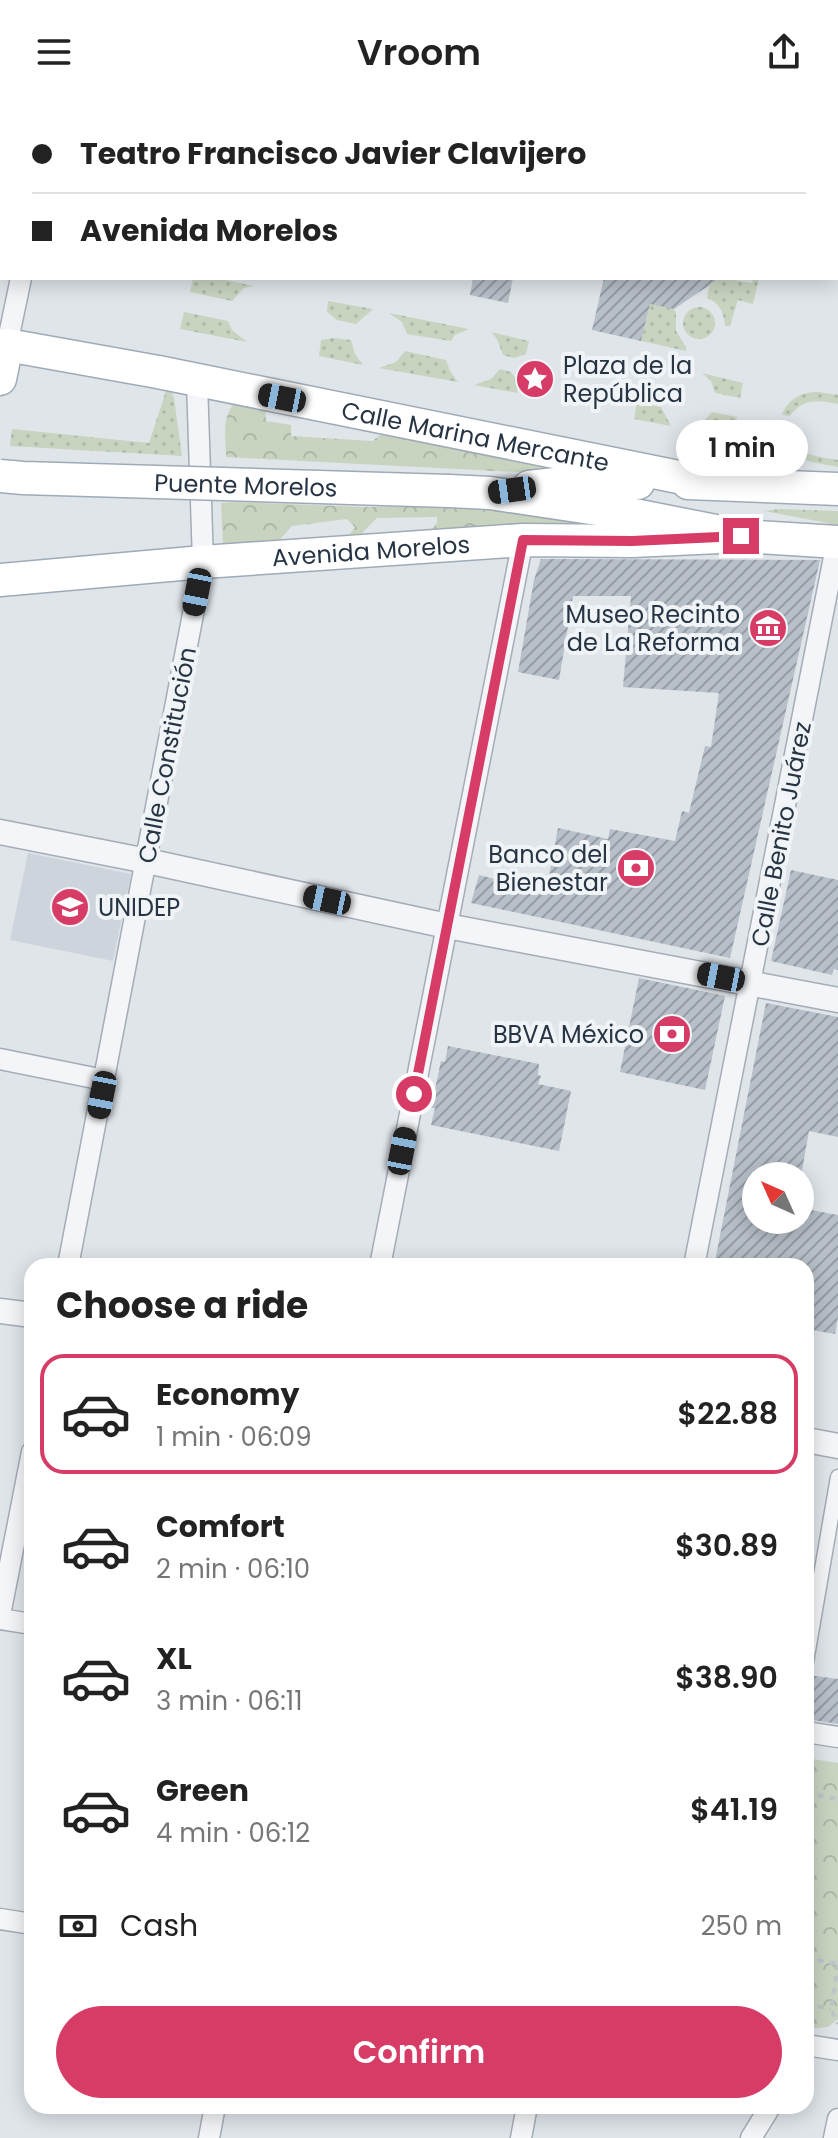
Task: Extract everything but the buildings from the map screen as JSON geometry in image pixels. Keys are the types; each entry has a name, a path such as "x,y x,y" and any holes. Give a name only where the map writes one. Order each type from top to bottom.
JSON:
{"main road":[{"path":"0,379 7,345"},
{"name":"Calle Marina Mercante","path":"7,345 708,483"},
{"name":"Puente Morelos","path":"0,476 490,493"},
{"name":"Calle Marina Mercante","path":"490,493 556,484 708,483 838,489"},
{"path":"490,493 624,513 741,536 838,542"},
{"name":"Avenida Morelos","path":"0,580 203,562 523,540 632,541 741,536"}],"street":[{"path":"7,345 21,280"},
{"name":"Calle Constitución","path":"70,1258 203,562 197,382"},
{"path":"382,1258 523,540"},
{"name":"Calle Benito Juárez","path":"696,1258 838,542"},
{"path":"0,832 447,926 838,1000"},
{"path":"0,1059 104,1080"},
{"path":"0,1311 24,1314"},
{"path":"814,1442 838,1446"},
{"path":"814,1616 838,1477"},
{"path":"24,1493 0,1617 24,1622"},
{"path":"814,1733 838,1737"},
{"path":"0,1919 24,1923"},
{"path":"814,2046 838,2050"},
{"path":"209,2138 214,2114"},
{"path":"521,2138 526,2114"},
{"path":"751,2138 766,2114"},
{"path":"834,2138 838,2119"}],"path":[{"path":"814,1794 838,1799"},
{"path":"814,1960 838,1964 831,2009 838,2024"},
{"path":"814,2006 831,2009"}],"shaded area":[{"name":"UNIDEP","path":"28,853 131,874 113,961 10,940"}],"green space":[{"path":"193,280 226,280 254,286 244,288 232,301 190,292"},
{"path":"718,280 752,283 753,280 759,280 753,304 738,300 730,326 725,326 720,309 707,298 709,286"},
{"path":"328,301 373,309 356,324 337,320 327,312"},
{"path":"650,304 670,306 676,312 676,331 686,351 641,341"},
{"path":"699,307 710,312 715,323 710,334 699,339 688,334 683,323 688,312"},
{"path":"184,312 228,321 232,330 247,342 180,329"},
{"path":"389,313 469,329 455,335 451,341 407,334 402,322"},
{"path":"491,332 529,341 526,354 514,358 503,355"},
{"path":"321,340 351,340 355,354 363,365 319,356"},
{"path":"405,351 446,360 458,382 379,368 396,362"},
{"path":"500,369 511,372 518,381 517,393 474,385 491,379"},
{"path":"702,373 743,383 740,398 715,393 711,381"},
{"path":"167,388 174,398 182,456 10,446 12,429 149,443"},
{"path":"818,392 838,395 838,404 811,402 800,406 790,416 782,415 796,398"},
{"path":"637,402 661,407 671,426 634,419"},
{"path":"235,403 265,405 266,421 291,425 291,436 372,441 386,431 612,477 226,457 226,421"},
{"path":"712,412 737,417 732,438 686,429 704,421"},
{"path":"777,427 788,428 790,437 799,449 838,460 838,467 808,461 790,453 779,438"},
{"path":"221,503 476,507 618,525 428,534 437,523 437,517 377,518 356,539 350,540 349,535 355,527 347,519 292,526 275,545 223,547"},
{"path":"764,511 838,511 838,525"},
{"path":"814,1759 838,1763 838,2019 828,2027 814,2028"}],"place":[{"name":"Plaza de la República","path":"535,379"},
{"name":"Museo Recinto de La Reforma","path":"768,628"},
{"name":"Banco del Bienestar","path":"636,868"},
{"name":"UNIDEP","path":"70,907"},
{"name":"BBVA México","path":"672,1034"}],"route":[{"path":"414,1094 523,540 632,541 741,536"}]}
